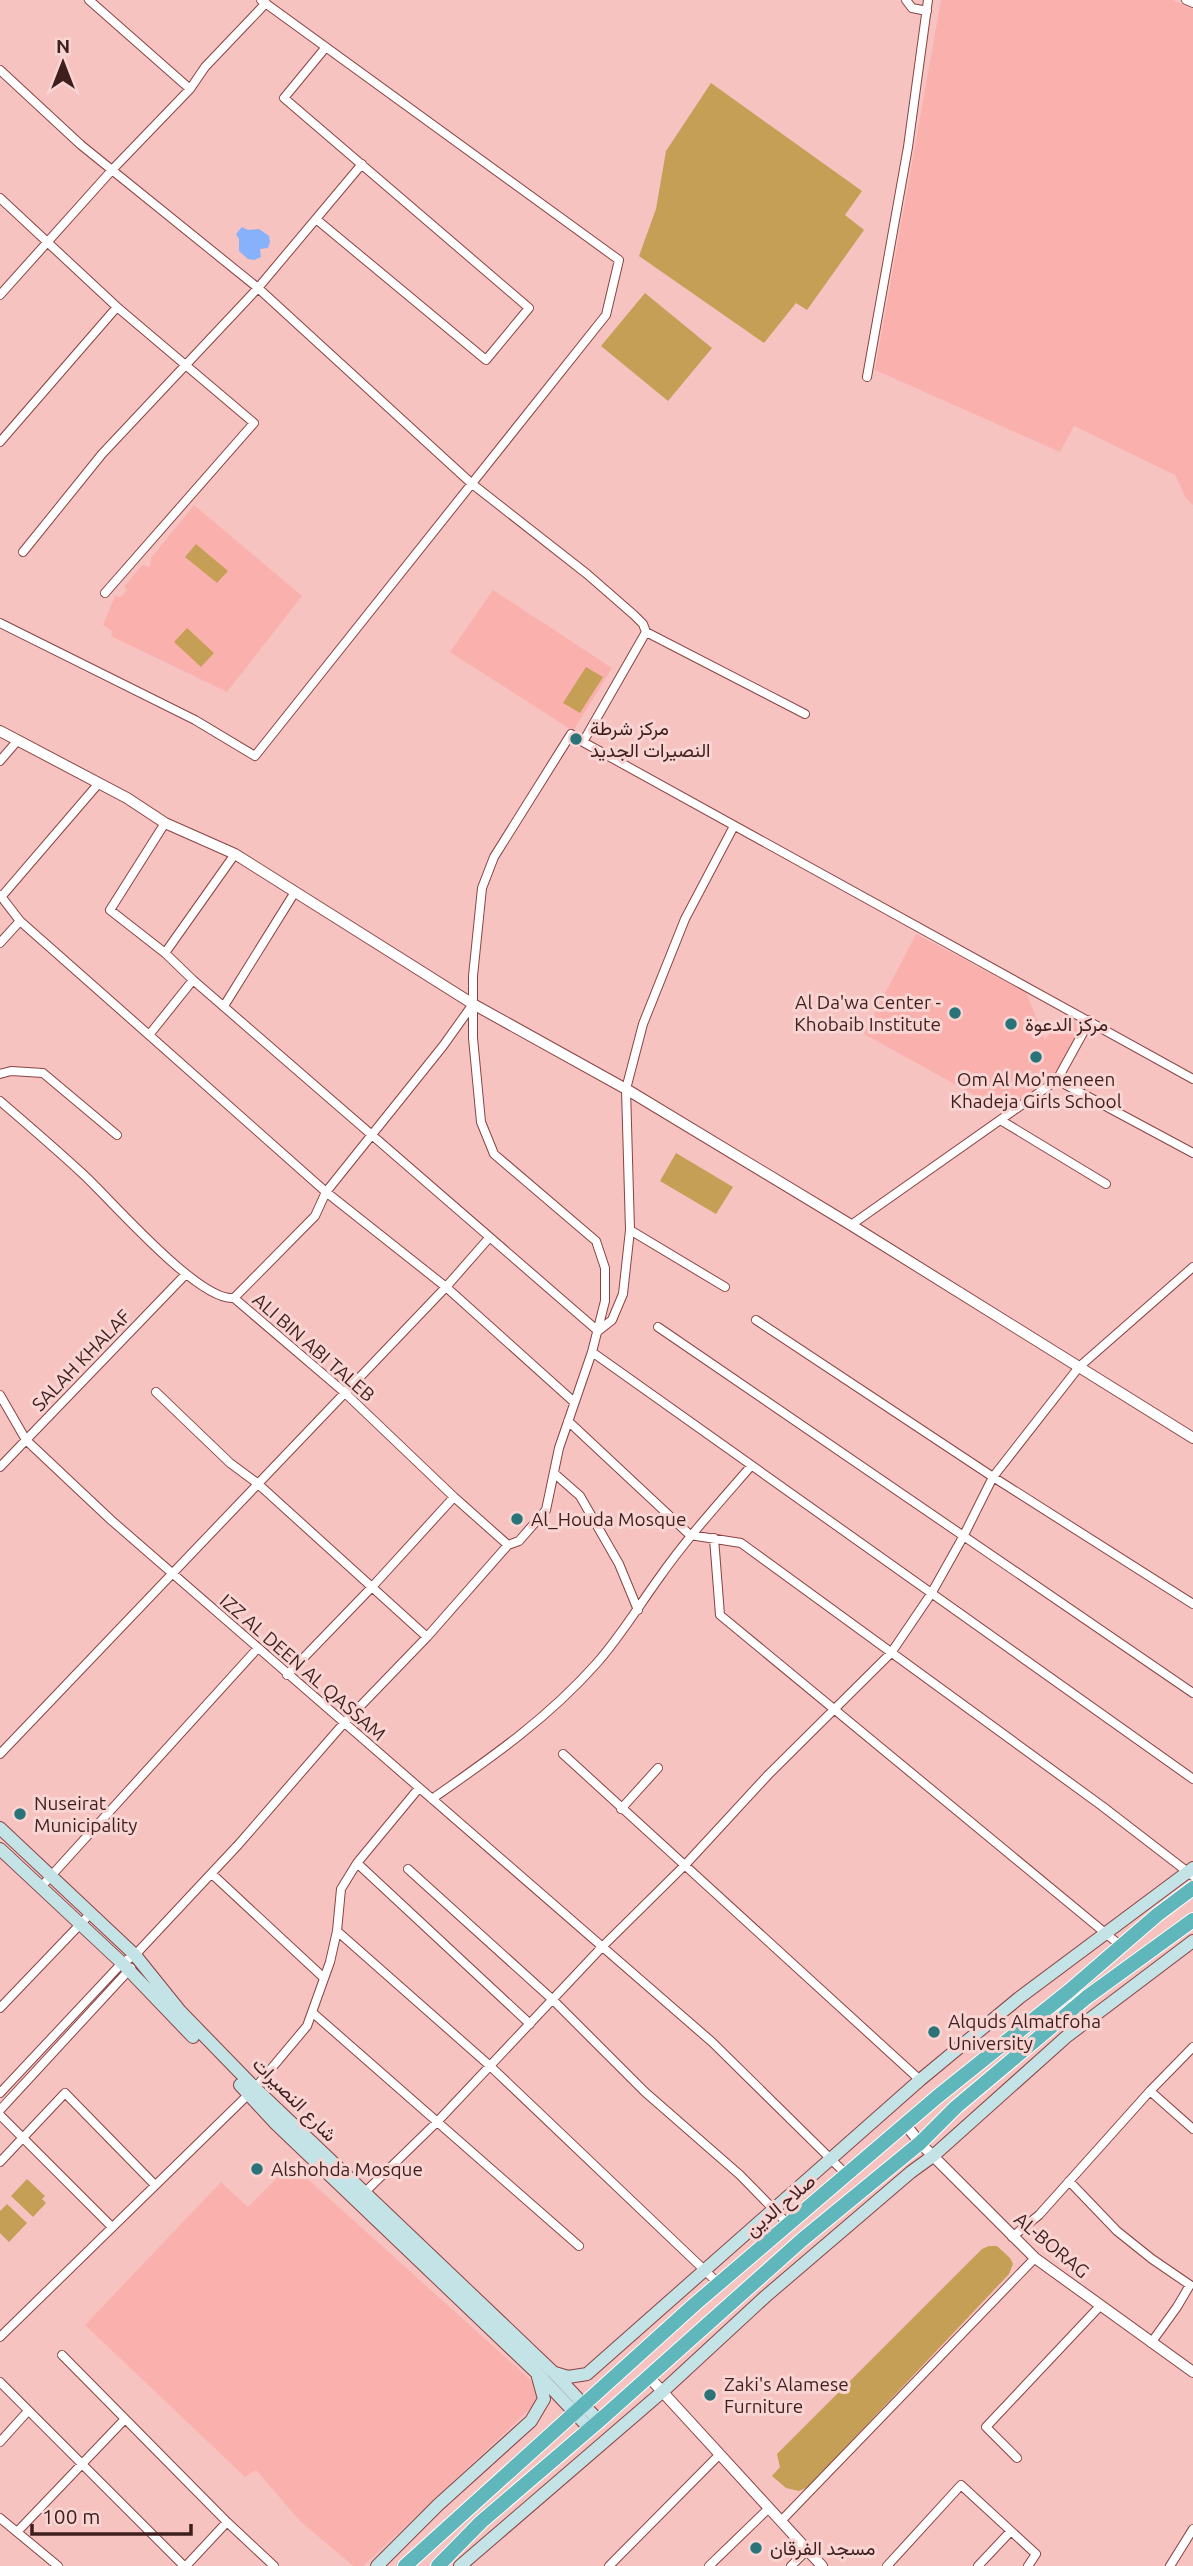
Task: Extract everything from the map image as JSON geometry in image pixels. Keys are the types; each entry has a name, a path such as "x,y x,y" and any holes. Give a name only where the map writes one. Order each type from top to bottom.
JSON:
{"highway":[{"name":"صلاح الدين","path":"405,2566 718,2283 1193,1888"},
{"path":"438,2566 481,2522 843,2205 920,2143 956,2107 1087,1997 1193,1920"}],"main road":[{"name":"شارع النصيرات","path":"0,1828 135,1955 284,2132 531,2368 579,2408"},
{"name":"شارع النصيرات","path":"0,1849 126,1967 252,2091 553,2372 594,2425"},
{"path":"553,2372 568,2376 587,2374 776,2210 920,2080 1019,1998 1105,1932 1191,1872"},
{"path":"460,2566 662,2392 766,2296 933,2156 1066,2037 1193,1941"},
{"path":"377,2566 438,2505 531,2421 544,2399 541,2384 531,2368"}],"street":[{"path":"89,0 190,89"},
{"path":"0,295 112,170 190,89 205,67 266,4 278,0"},
{"path":"906,0 912,8 927,11"},
{"path":"867,377 908,147 928,0"},
{"path":"1186,0 1193,3"},
{"path":"0,622 196,721 255,756 606,315 619,260 266,4"},
{"path":"316,219 486,360 530,308 284,98 326,47"},
{"path":"0,70 81,145 258,288 471,483 587,574 634,615 643,624 646,632 805,715"},
{"path":"23,552 102,454 258,288 362,164"},
{"path":"0,198 117,307 254,424 105,593"},
{"path":"0,442 117,307"},
{"path":"583,742 646,632"},
{"path":"0,731 127,797 165,823 235,854 472,1004 626,1089 851,1225 1193,1438"},
{"path":"112,2227 22,2138 0,2112 135,1955 212,1874 344,1723 427,1637 508,1545 519,1541 546,1510 559,1448 598,1331 605,1301 604,1268 596,1241 494,1154 481,1122 472,1038 472,976 482,888 494,857 571,734 1193,1079"},
{"path":"0,761 18,740"},
{"path":"99,783 1,895 20,921 326,1192 446,1287 574,1402"},
{"path":"165,823 110,910 165,953 598,1331"},
{"path":"598,1331 612,1320 623,1294 630,1230 626,1089 643,1024 685,919 734,826"},
{"path":"165,953 235,854"},
{"path":"223,1006 295,892"},
{"path":"0,943 20,921"},
{"path":"149,1035 193,980"},
{"path":"234,1298 315,1216 326,1192 443,1046 472,1004"},
{"path":"851,1225 1057,1080 1090,1020"},
{"path":"0,1074 43,1073 117,1135"},
{"path":"1057,1080 1193,1153"},
{"name":"ALI BIN ABI TALEB","path":"0,1101 85,1176 186,1274 226,1299 234,1298 344,1392 508,1545"},
{"path":"1002,1121 1106,1184"},
{"path":"630,1230 725,1287"},
{"path":"0,1754 446,1287 489,1238"},
{"path":"364,2193 437,2122 768,1775 891,1653 931,1594 964,1537 993,1477 1079,1367 1193,1267"},
{"name":"SALAH KHALAF","path":"0,1467 186,1274"},
{"path":"755,1320 993,1477 1193,1604"},
{"path":"658,1327 1193,1693"},
{"path":"592,1352 1193,1779"},
{"path":"156,1392 230,1463 257,1483 427,1637"},
{"name":"IZZ AL DEEN AL QASSAM","path":"0,1395 26,1440 170,1574 712,2042 846,2174"},
{"path":"568,1421 690,1535 741,1543 1191,1872"},
{"path":"432,1799 531,1728 596,1664 624,1631 690,1535 751,1466"},
{"path":"555,1474 580,1496 602,1531 638,1610"},
{"path":"288,1675 454,1497"},
{"path":"714,1538 720,1615 1121,1946"},
{"path":"41,1888 257,1649"},
{"path":"563,1754 920,2080"},
{"path":"621,1809 658,1768"},
{"path":"0,2337 252,2091 307,2025 337,1931 341,1889 357,1863 419,1788"},
{"path":"357,1863 530,2024"},
{"path":"408,1868 553,2000 645,2092 776,2210 788,2224"},
{"path":"212,1874 324,1978"},
{"path":"0,2008 90,1914"},
{"path":"337,1931 489,2065 718,2283"},
{"path":"0,2092 126,1967"},
{"path":"313,2013 579,2246"},
{"path":"1012,2237 1040,2215 1150,2091 1193,2047"},
{"path":"1150,2091 1193,2129"},
{"path":"0,2162 65,2093 155,2185"},
{"name":"AL-BORAG","path":"906,2124 920,2143 1035,2258 1193,2372"},
{"path":"1069,2181 1117,2231 1190,2285 1151,2343"},
{"path":"782,2521 1035,2258"},
{"path":"1017,2458 986,2427 1100,2306"},
{"path":"62,2356 274,2566"},
{"path":"648,2376 822,2566"},
{"path":"0,2382 185,2566 228,2522"},
{"path":"0,2442 28,2411"},
{"path":"17,2532 125,2419"},
{"path":"609,2566 719,2455"},
{"path":"887,2566 961,2485 1036,2554 1028,2566"},
{"path":"709,2566 769,2508"},
{"path":"0,2518 58,2566"},
{"path":"1170,2566 1193,2529"},
{"path":"978,2566 1010,2532"},
{"path":"791,2566 807,2550"}],"shaded area":[{"path":"941,0 1173,0 1193,9 1193,505 1186,498 1175,475 1074,426 1060,452 875,370"},
{"path":"711,83 862,191 845,215 864,230 807,310 796,303 764,343 639,256 656,209 666,151"},
{"path":"645,293 712,348 668,401 601,346"},
{"path":"194,505 302,596 227,692 111,636 112,631 103,625 115,596 121,597 127,590 124,587 142,565 150,567 151,558"},
{"path":"196,544 228,571 217,583 185,557"},
{"path":"493,590 612,668 573,731 450,652"},
{"path":"187,628 214,653 201,667 174,642"},
{"path":"586,667 603,677 580,713 563,703"},
{"name":"Al Da'wa Center - Khobaib Institute","path":"916,934 1026,992 1045,1040 1068,1010 1086,1020 1055,1073 1007,1113 864,1034"},
{"path":"676,1153 733,1187 716,1214 660,1181"},
{"path":"291,2164 534,2383 538,2395 533,2406 363,2566 353,2566 300,2521 256,2470 245,2477 85,2325 221,2182 248,2207"},
{"path":"27,2179 45,2196 42,2199 46,2203 33,2217 11,2196"},
{"path":"7,2204 27,2223 9,2242 0,2233 0,2211"},
{"path":"997,2246 1010,2258 1013,2264 1009,2274 808,2487 799,2491 786,2488 772,2476 780,2467 777,2454 982,2249"}],"water":[{"path":"242,227 248,230 259,229 269,236 268,248 260,249 261,257 248,259 239,251 236,234"}],"place":[{"name":"مركز شرطة النصيرات الجديد","path":"576,739"},
{"name":"Al Da'wa Center - Khobaib Institute","path":"955,1013"},
{"name":"مركز الدعوة","path":"1011,1024"},
{"name":"Om Al Mo'meneen Khadeja Girls School","path":"1036,1057"},
{"name":"Al_Houda Mosque","path":"517,1519"},
{"name":"Nuseirat Municipality","path":"20,1814"},
{"name":"Alquds Almatfoha University","path":"934,2032"},
{"name":"Alshohda Mosque","path":"257,2169"},
{"name":"Zaki's Alamese Furniture","path":"710,2395"},
{"name":"مسجد الفرقان","path":"756,2548"}]}
